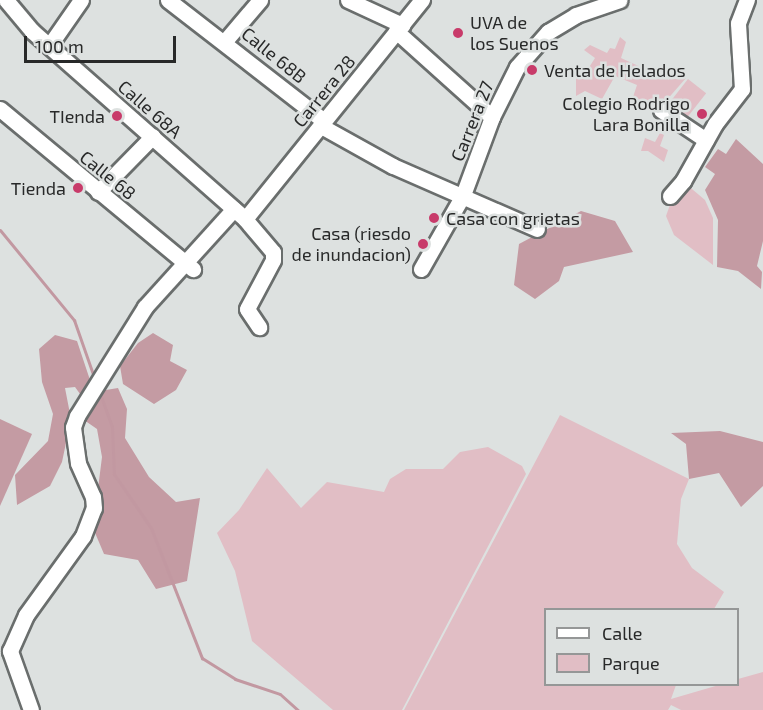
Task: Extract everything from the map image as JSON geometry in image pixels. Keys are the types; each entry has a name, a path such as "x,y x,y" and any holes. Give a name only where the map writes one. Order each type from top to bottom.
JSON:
{"street":[{"name":"Calle 68A","path":"6,0 49,46 240,214 268,244 273,260 247,309 259,327"},
{"path":"49,46 81,0"},
{"name":"Calle 68B","path":"168,0 225,41 322,123 393,166 463,195"},
{"path":"225,41 260,0"},
{"path":"348,0 399,28 492,117"},
{"name":"Carrera 28","path":"240,214 258,207 322,123 422,0"},
{"name":"Carrera 27","path":"422,269 463,195 492,117 517,67 548,32 576,15 620,0"},
{"path":"670,196 683,182 706,140 742,89 738,23 747,0"},
{"name":"Calle 68","path":"0,109 190,266"},
{"path":"661,110 706,140"},
{"path":"98,192 153,136"},
{"path":"463,195 537,229"},
{"path":"31,710 10,651 31,606 91,520 93,497 78,462 73,427 136,320 240,214"}],"green space":[{"path":"620,37 626,42 621,58 669,80 674,70 686,78 658,110 633,97 637,85 615,76 602,99 585,91 576,96 576,65 588,69 595,58 584,50 590,45 607,53 610,48 615,49"},
{"path":"688,79 706,93 681,125 663,111"},
{"path":"660,133 664,135 660,146 668,150 664,162 648,151 641,151 645,138 655,142"},
{"path":"686,184 705,200 713,218 713,265 674,235 666,216 672,199"},
{"path":"560,415 689,479 681,499 677,544 692,568 724,592 715,608 544,608 544,686 676,686 671,699 716,686 739,686 739,679 763,672 763,710 681,710 671,705 668,710 404,710"},
{"path":"488,447 522,466 526,474 402,710 333,710 252,641 235,571 217,533 239,510 267,468 301,508 327,482 384,492 390,479 406,469 443,469 460,452"}],"shaded area":[{"path":"736,139 763,164 763,241 757,266 762,272 761,289 738,271 717,267 718,220 705,190 715,174 705,167 718,149 726,154"},
{"path":"581,211 615,221 633,252 564,267 559,281 535,299 514,285 519,244"},
{"path":"153,333 173,345 170,361 187,370 176,390 154,404 123,384 120,366 138,343"},
{"path":"55,335 77,341 94,392 118,388 127,409 125,438 149,477 176,502 200,498 187,581 156,589 138,560 104,554 93,528 102,457 97,429 84,420 88,405 75,387 65,388 71,419 62,462 50,486 17,505 15,475 48,441 53,414 42,382 39,349"},
{"path":"0,419 32,434 0,506"},
{"path":"720,431 763,442 763,486 741,507 719,473 689,479 686,444 671,433"}],"waterway":[{"path":"0,230 74,320 94,377"},
{"path":"99,391 112,427 114,474 151,528 202,658 235,679 280,694 298,710"}],"place":[{"name":"UVA de los Suenos","path":"458,33"},
{"name":"Venta de Helados","path":"532,70"},
{"name":"Colegio Rodrigo Lara Bonilla","path":"702,114"},
{"name":"TIenda","path":"117,116"},
{"name":"Tienda","path":"78,188"},
{"name":"Casa con grietas","path":"434,218"},
{"name":"Casa (riesdo de inundacion)","path":"423,244"}]}
